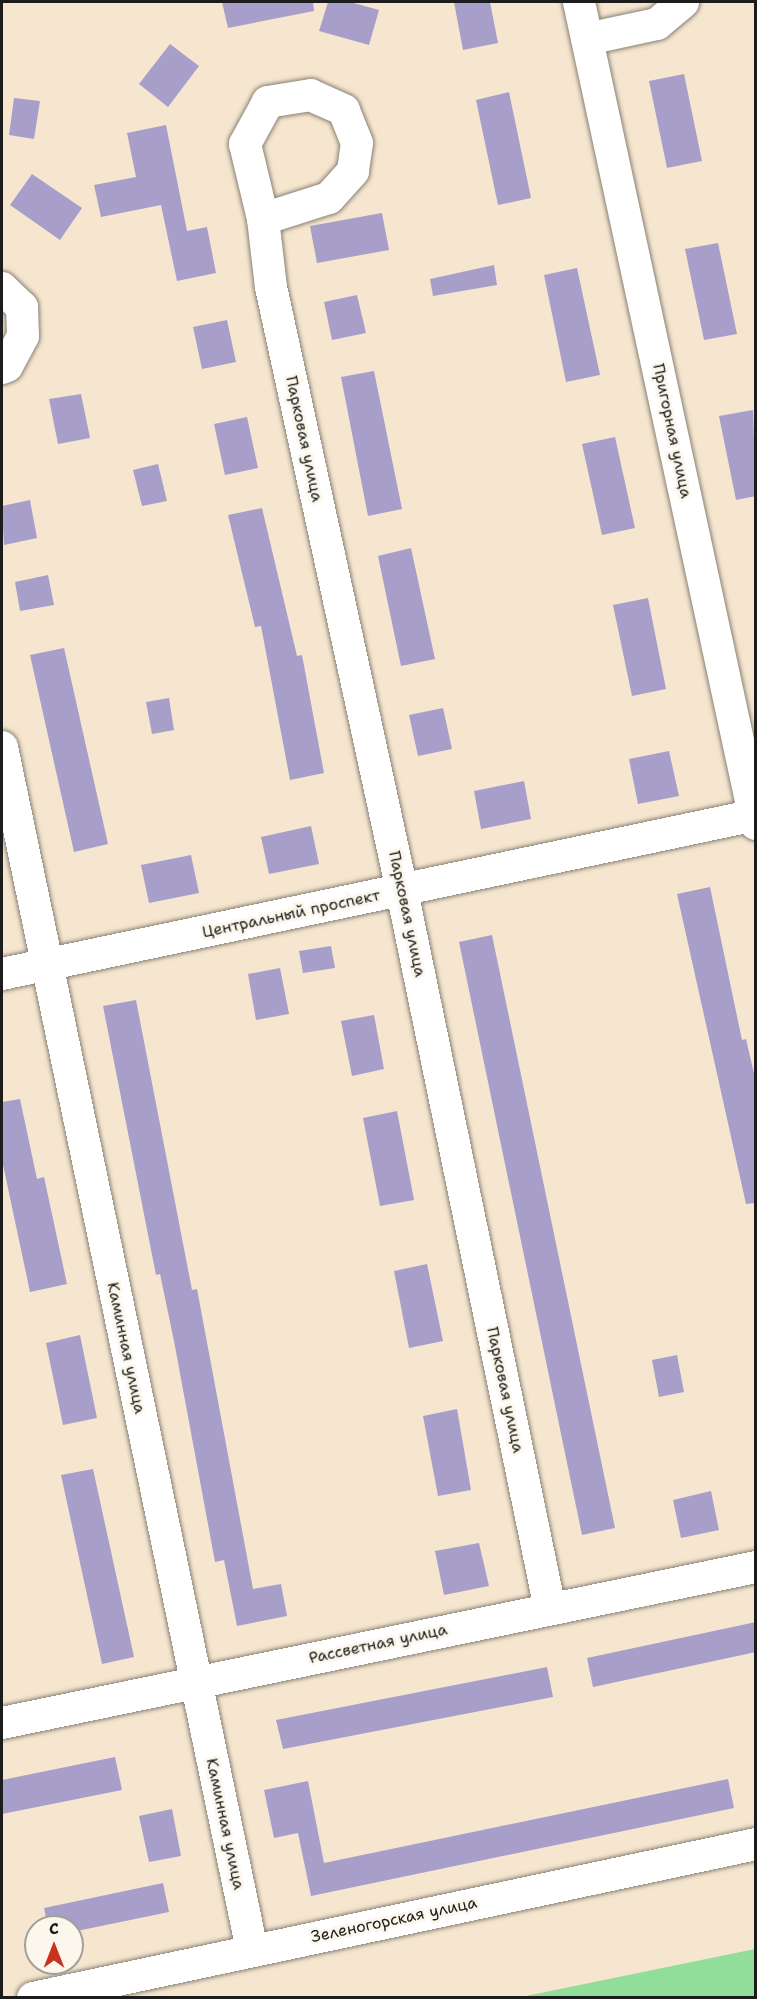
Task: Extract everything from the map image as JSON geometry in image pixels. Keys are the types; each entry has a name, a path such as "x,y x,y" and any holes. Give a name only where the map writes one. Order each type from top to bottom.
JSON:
{"street":[{"name":"Пригорная улица","path":"579,2 755,818"},
{"path":"587,39 657,24 683,2"},
{"name":"Парковая улица","path":"264,219 274,299 402,891 550,1609"},
{"path":"2,288 22,307 23,336 8,366 2,368"},
{"name":"Каминная улица","path":"2,747 252,1950"},
{"name":"Центральный проспект","path":"2,974 755,818"},
{"name":"Рассветная улица","path":"2,1722 756,1567"},
{"name":"Зеленогорская улица","path":"33,1998 756,1844"}],"green space":[{"path":"755,1949 755,1997 521,1997"}],"building":[{"path":"222,2 313,2 314,11 228,28"},
{"path":"328,2 350,2 379,10 369,45 319,31"},
{"path":"454,2 490,2 498,43 463,50"},
{"path":"170,44 199,66 168,107 139,84"},
{"path":"684,74 702,161 667,168 649,81"},
{"path":"509,92 531,198 498,205 476,100"},
{"path":"14,98 40,101 34,139 9,135"},
{"path":"166,125 187,231 207,227 216,273 177,281 161,205 101,217 94,185 136,177 127,133"},
{"path":"32,174 82,208 60,240 10,205"},
{"path":"382,213 389,250 317,263 310,226"},
{"path":"718,243 737,334 704,340 685,249"},
{"path":"494,265 497,285 433,296 430,279"},
{"path":"577,268 600,375 566,382 544,275"},
{"path":"357,295 366,333 332,340 324,302"},
{"path":"227,320 236,362 202,369 193,327"},
{"path":"374,371 402,509 368,516 341,377"},
{"path":"81,394 90,438 58,444 49,399"},
{"path":"753,410 756,496 736,500 719,416"},
{"path":"247,417 258,468 225,475 214,424"},
{"path":"615,437 635,528 602,535 582,444"},
{"path":"158,464 167,501 142,506 133,470"},
{"path":"30,500 37,538 4,545 2,506"},
{"path":"262,508 297,656 302,655 324,773 290,780 261,626 255,627 228,515"},
{"path":"411,548 435,659 401,666 378,556"},
{"path":"48,575 54,605 20,611 15,582"},
{"path":"648,598 666,689 632,696 613,605"},
{"path":"64,648 108,844 74,852 30,655"},
{"path":"169,698 174,730 152,734 146,702"},
{"path":"443,708 452,749 418,756 409,715"},
{"path":"669,751 679,796 638,804 629,759"},
{"path":"524,781 531,819 481,829 474,791"},
{"path":"311,826 319,864 269,874 261,837"},
{"path":"191,855 199,893 149,903 141,865"},
{"path":"710,887 742,1040 746,1039 756,1082 756,1203 746,1204 677,894"},
{"path":"492,935 615,1528 582,1535 459,942"},
{"path":"331,946 335,968 303,973 299,951"},
{"path":"280,968 289,1014 256,1020 248,974"},
{"path":"136,1000 192,1290 197,1289 253,1589 281,1584 287,1616 237,1626 224,1560 215,1562 174,1341 160,1274 156,1275 103,1006"},
{"path":"374,1015 384,1069 352,1076 341,1021"},
{"path":"20,1099 37,1179 44,1177 67,1284 30,1292 2,1160 2,1102"},
{"path":"397,1111 414,1200 380,1206 363,1118"},
{"path":"427,1264 443,1341 409,1348 394,1271"},
{"path":"80,1335 97,1418 63,1425 46,1343"},
{"path":"677,1355 684,1392 659,1397 652,1360"},
{"path":"457,1409 471,1490 438,1496 423,1416"},
{"path":"93,1469 134,1657 102,1664 61,1475"},
{"path":"711,1491 719,1530 681,1538 673,1500"},
{"path":"479,1543 489,1586 444,1595 435,1551"},
{"path":"756,1622 756,1652 593,1687 587,1658"},
{"path":"547,1667 553,1697 283,1749 276,1720"},
{"path":"115,1757 122,1790 2,1814 2,1780"},
{"path":"728,1779 734,1808 311,1896 298,1833 274,1838 264,1790 308,1781 324,1863"},
{"path":"172,1809 181,1856 149,1862 139,1816"},
{"path":"163,1883 169,1912 84,1930 84,1915 45,1915 44,1908"}]}
